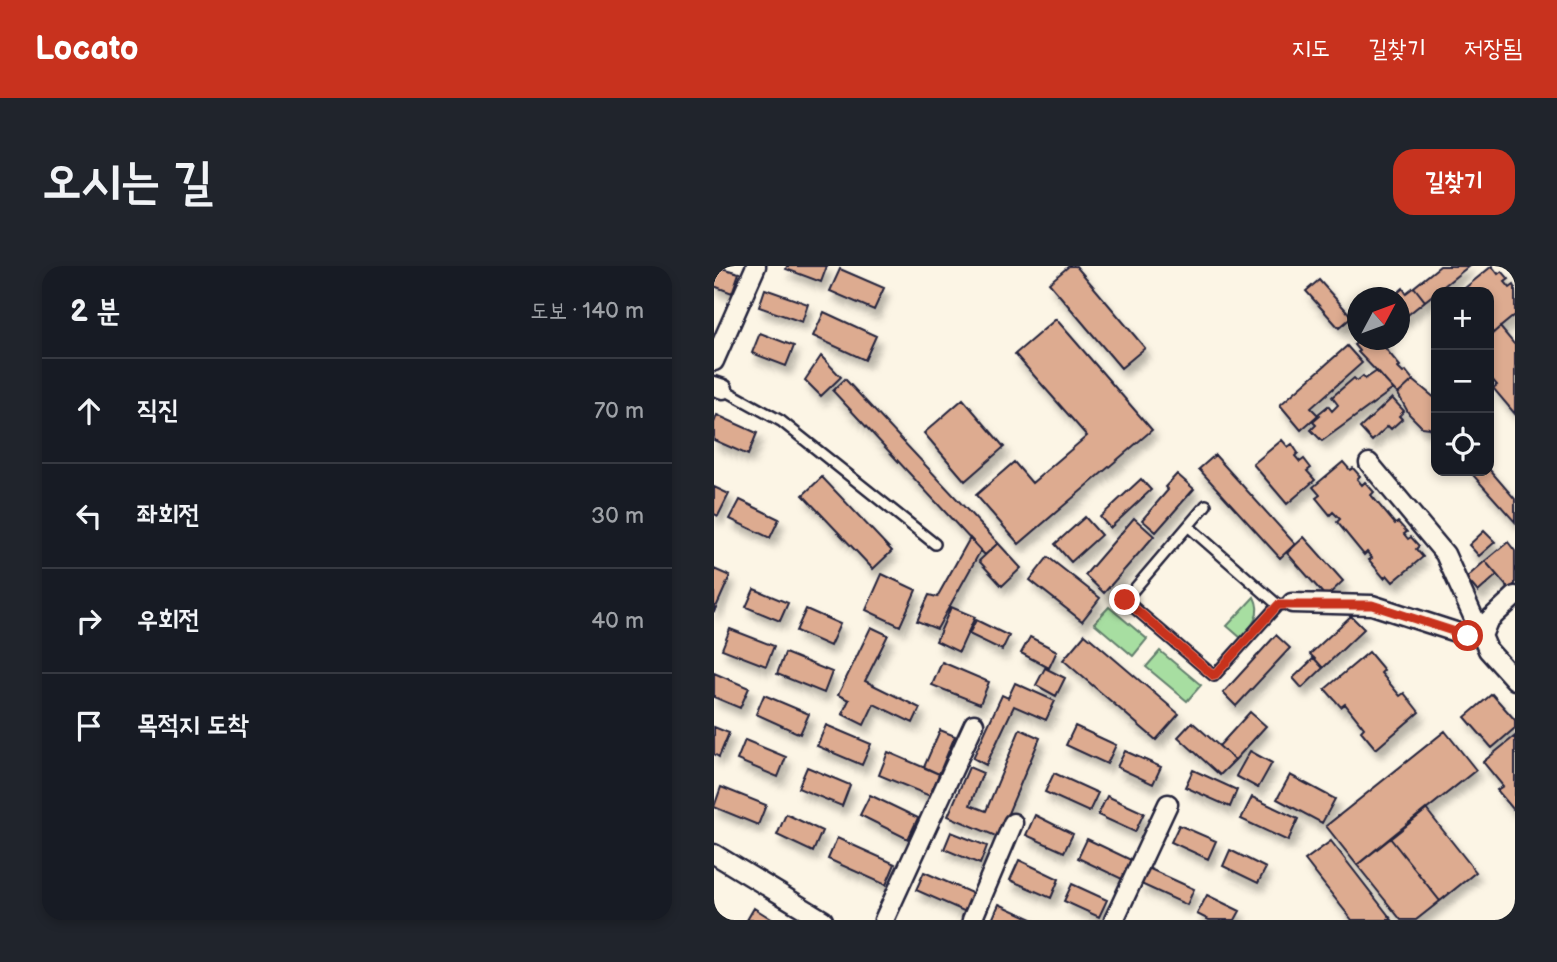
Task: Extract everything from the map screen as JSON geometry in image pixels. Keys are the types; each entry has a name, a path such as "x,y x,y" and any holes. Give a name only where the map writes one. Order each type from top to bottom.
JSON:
{"street":[{"path":"714,361 756,266"},
{"path":"1369,463 1445,554 1488,650 1515,680"},
{"path":"1482,636 1488,621 1515,596"},
{"path":"1285,604 1372,605 1468,636 1482,636"},
{"path":"884,920 974,724"},
{"path":"1114,920 1168,804"},
{"path":"972,920 1013,823"},
{"path":"714,853 822,920"}],"lane":[{"path":"718,388 780,421 935,544"},
{"path":"1188,526 1285,604 1214,676 1125,600 1188,526 1206,505"}],"green space":[{"path":"1254,597 1257,614 1241,638 1227,626"},
{"path":"1109,607 1147,639 1133,656 1094,623"},
{"path":"1160,651 1201,685 1187,701 1146,667"}],"building":[{"path":"714,266 739,273 732,293 714,286"},
{"path":"787,266 827,266 821,282 786,269"},
{"path":"1069,266 1076,266 1145,348 1121,368 1049,283"},
{"path":"1440,266 1469,266 1443,287 1431,287 1431,296 1425,301 1414,287"},
{"path":"1492,266 1498,274 1502,271 1509,279 1505,282 1510,288 1514,285 1515,287 1515,315 1494,332 1494,287 1466,287"},
{"path":"840,269 884,288 874,310 830,291"},
{"path":"1319,280 1347,311 1347,321 1339,328 1306,291"},
{"path":"1414,287 1425,301 1410,313 1410,290"},
{"path":"765,289 808,304 802,322 759,307"},
{"path":"824,312 876,336 865,360 813,336"},
{"path":"1056,319 1152,430 1019,544 976,495 1014,462 1032,483 1087,436 1015,354"},
{"path":"1500,327 1515,345 1515,414 1494,389 1497,385 1494,382 1494,332"},
{"path":"760,333 794,346 786,366 752,353"},
{"path":"1347,346 1347,350 1351,350 1362,363 1311,408 1318,415 1301,430 1280,405"},
{"path":"1387,350 1400,366 1398,368 1403,373 1406,371 1413,380 1398,394 1359,351"},
{"path":"821,356 841,377 821,396 805,380"},
{"path":"1377,371 1393,389 1322,441 1311,430 1316,425 1313,422 1320,416 1318,414 1328,406 1332,411 1338,405 1332,397 1354,378 1357,381 1363,376 1365,379"},
{"path":"845,379 998,543 985,555 833,391"},
{"path":"1413,380 1431,395 1431,431 1422,427 1409,414 1398,394"},
{"path":"1392,398 1404,411 1399,416 1402,419 1391,429 1388,426 1372,441 1360,428"},
{"path":"963,399 1004,447 965,481 924,433"},
{"path":"717,415 757,433 748,455 714,440"},
{"path":"1282,440 1288,447 1292,444 1298,453 1295,456 1300,462 1304,459 1311,468 1307,471 1315,480 1287,504 1253,464"},
{"path":"1215,455 1295,544 1280,558 1199,469"},
{"path":"1343,462 1360,476 1357,479 1362,485 1365,482 1374,492 1371,495 1395,524 1398,522 1407,532 1404,534 1408,539 1411,537 1419,546 1416,549 1423,557 1393,582 1387,575 1384,578 1369,560 1372,558 1367,552 1364,555 1337,522 1340,519 1333,512 1330,515 1316,498 1320,495 1313,487"},
{"path":"1177,474 1194,489 1156,532 1142,520 1168,490 1165,487"},
{"path":"1494,475 1515,499 1515,522 1474,476"},
{"path":"822,477 892,551 873,569 803,495"},
{"path":"1141,479 1151,490 1110,528 1100,517"},
{"path":"714,487 729,494 718,516 714,514"},
{"path":"740,500 779,519 770,538 730,519"},
{"path":"1085,517 1101,535 1071,562 1055,544"},
{"path":"1134,518 1154,536 1104,593 1085,575"},
{"path":"1484,531 1495,542 1479,556 1469,545"},
{"path":"1304,537 1343,581 1326,597 1287,553"},
{"path":"970,538 981,550 937,629 917,621 929,595 937,597"},
{"path":"1508,542 1515,551 1515,584 1509,589 1485,561"},
{"path":"998,543 1021,568 1002,586 979,561"},
{"path":"1048,557 1100,598 1082,621 1030,580"},
{"path":"1485,561 1497,575 1478,592 1466,578"},
{"path":"714,569 730,576 714,612"},
{"path":"882,574 916,590 900,626 866,610"},
{"path":"754,589 788,603 780,621 746,607"},
{"path":"951,607 975,617 959,652 936,641"},
{"path":"806,609 840,624 830,646 796,631"},
{"path":"1351,616 1364,629 1323,668 1310,654"},
{"path":"976,620 1009,636 1002,650 969,634"},
{"path":"871,627 888,635 865,681 920,708 913,723 874,704 864,725 842,714 849,700 838,695"},
{"path":"730,629 774,646 766,666 722,649"},
{"path":"1085,634 1179,714 1156,740 1063,660"},
{"path":"1276,635 1290,648 1236,706 1223,693"},
{"path":"1030,637 1057,651 1049,668 1021,653"},
{"path":"1369,652 1384,670 1381,673 1400,696 1404,693 1419,712 1376,749 1361,731 1364,728 1345,704 1341,707 1325,689"},
{"path":"785,653 832,672 824,693 777,674"},
{"path":"1314,658 1323,668 1302,688 1293,678"},
{"path":"942,662 989,682 980,704 932,685"},
{"path":"1045,668 1065,678 1056,696 1036,685"},
{"path":"714,673 749,688 740,708 714,697"},
{"path":"1015,683 1055,701 1046,720 1014,706 986,765 973,758 1002,695 1008,698"},
{"path":"1492,694 1515,720 1515,728 1492,748 1465,717"},
{"path":"764,695 809,714 800,734 756,714"},
{"path":"1250,712 1266,726 1235,760 1219,746"},
{"path":"1192,722 1235,760 1220,775 1178,737"},
{"path":"826,725 871,744 862,765 817,746"},
{"path":"1075,726 1116,745 1107,764 1066,745"},
{"path":"714,727 729,733 719,757 714,754"},
{"path":"1020,729 1040,738 998,837 948,816 969,767 983,773 970,805 986,811"},
{"path":"940,730 955,736 939,774 924,767"},
{"path":"1445,731 1476,770 1357,865 1326,826"},
{"path":"1515,736 1513,809 1497,790 1503,786 1483,762"},
{"path":"745,740 786,757 778,777 737,760"},
{"path":"1125,751 1161,767 1153,784 1117,767"},
{"path":"1250,751 1272,763 1258,788 1236,776"},
{"path":"888,752 939,774 930,796 879,775"},
{"path":"807,767 850,785 842,806 798,788"},
{"path":"1193,770 1237,790 1230,807 1185,787"},
{"path":"1054,773 1098,793 1089,812 1045,792"},
{"path":"1290,775 1335,799 1322,823 1277,799"},
{"path":"721,787 766,805 758,825 714,807"},
{"path":"870,795 918,818 908,839 860,815"},
{"path":"1107,796 1144,813 1135,832 1098,815"},
{"path":"1252,797 1298,819 1288,841 1241,819"},
{"path":"1426,809 1476,872 1440,901 1390,838"},
{"path":"786,814 822,831 813,852 777,835"},
{"path":"1035,815 1073,834 1064,852 1026,835"},
{"path":"1179,825 1216,841 1208,859 1171,842"},
{"path":"951,832 987,846 980,864 944,849"},
{"path":"837,838 895,864 886,885 828,859"},
{"path":"1390,838 1440,901 1416,920 1401,920 1357,865"},
{"path":"1087,839 1133,861 1124,880 1078,858"},
{"path":"1331,841 1392,920 1352,920 1305,860"},
{"path":"1230,850 1266,868 1258,883 1223,866"},
{"path":"1019,860 1059,879 1051,898 1010,880"},
{"path":"1148,868 1194,889 1187,905 1141,884"},
{"path":"924,872 974,894 966,912 916,890"},
{"path":"1072,884 1107,900 1099,917 1064,901"},
{"path":"1207,895 1240,911 1235,920 1209,920 1197,914"},
{"path":"999,904 1034,920 992,920"},
{"path":"754,908 773,920 747,920"}],"route":[{"path":"1125,600 1214,676 1278,605 1372,605 1468,636"}]}
